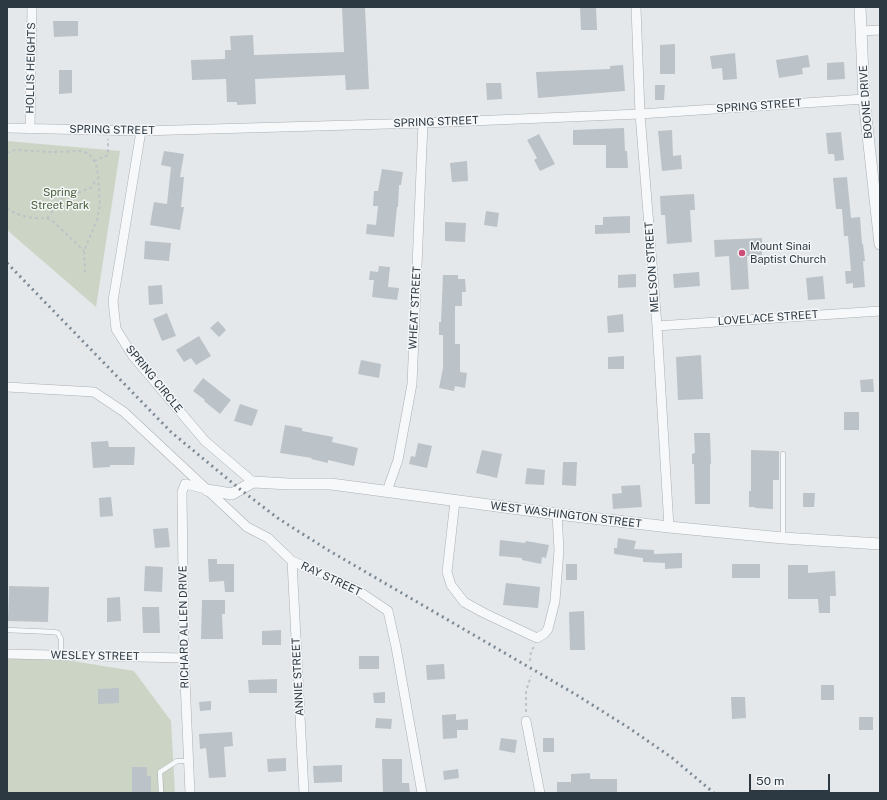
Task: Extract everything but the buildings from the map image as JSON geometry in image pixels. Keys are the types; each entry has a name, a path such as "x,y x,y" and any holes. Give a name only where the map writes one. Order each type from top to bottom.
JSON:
{"street":[{"name":"HOLLIS HEIGHTS","path":"30,129 32,7"},
{"name":"MELSON STREET","path":"636,7 640,114 657,326 668,527"},
{"name":"BOONE DRIVE","path":"860,7 864,99 880,244"},
{"path":"862,31 880,30"},
{"name":"SPRING STREET","path":"7,128 141,131 423,123 640,114 864,99"},
{"name":"WHEAT STREET","path":"387,491 398,460 412,384 423,123"},
{"name":"SPRING CIRCLE","path":"141,131 113,301 116,329 133,356 205,441 253,482"},
{"name":"LOVELACE STREET","path":"657,326 880,311"},
{"path":"7,387 94,392 124,412 207,490 232,494 253,482"},
{"name":"WEST WASHINGTON STREET","path":"253,482 332,484 455,501 668,527 783,538 880,544"},
{"name":"RICHARD ALLEN DRIVE","path":"190,793 184,658 182,492 185,484 207,490"},
{"name":"RAY STREET","path":"207,490 247,527 268,538 292,561 354,588 388,611 396,647 422,793"},
{"path":"455,501 447,572 451,585 464,602 536,638 544,634 548,629 555,600 559,550 557,514"},
{"name":"ANNIE STREET","path":"292,561 304,793"},
{"name":"WESLEY STREET","path":"7,654 184,658"},
{"path":"526,721 540,793"}],"lane":[{"path":"783,538 784,454"},
{"path":"7,630 58,633 61,639 60,656"},
{"path":"161,793 160,772 177,761 189,761"}],"path":[{"path":"94,161 108,155 108,130"},
{"path":"7,153 15,150 53,152 81,151 87,153 94,161 98,178 100,204 97,220 84,251 85,272"},
{"path":"47,218 62,198 91,188 98,178"},
{"path":"7,208 11,212 23,216 47,218 55,222 84,251"},
{"path":"530,661 531,651 535,645 536,638"},
{"path":"526,721 526,690 531,676"}],"green space":[{"name":"Spring Street Park","path":"7,141 120,151 96,307 7,230"},
{"path":"7,656 60,659 134,671 171,721 175,793 7,793"}],"railway":[{"path":"7,263 171,432 241,490 279,519 328,550 575,694 629,728 671,757 714,793"}],"place":[{"name":"Mount Sinai Baptist Church","path":"742,253"}]}
